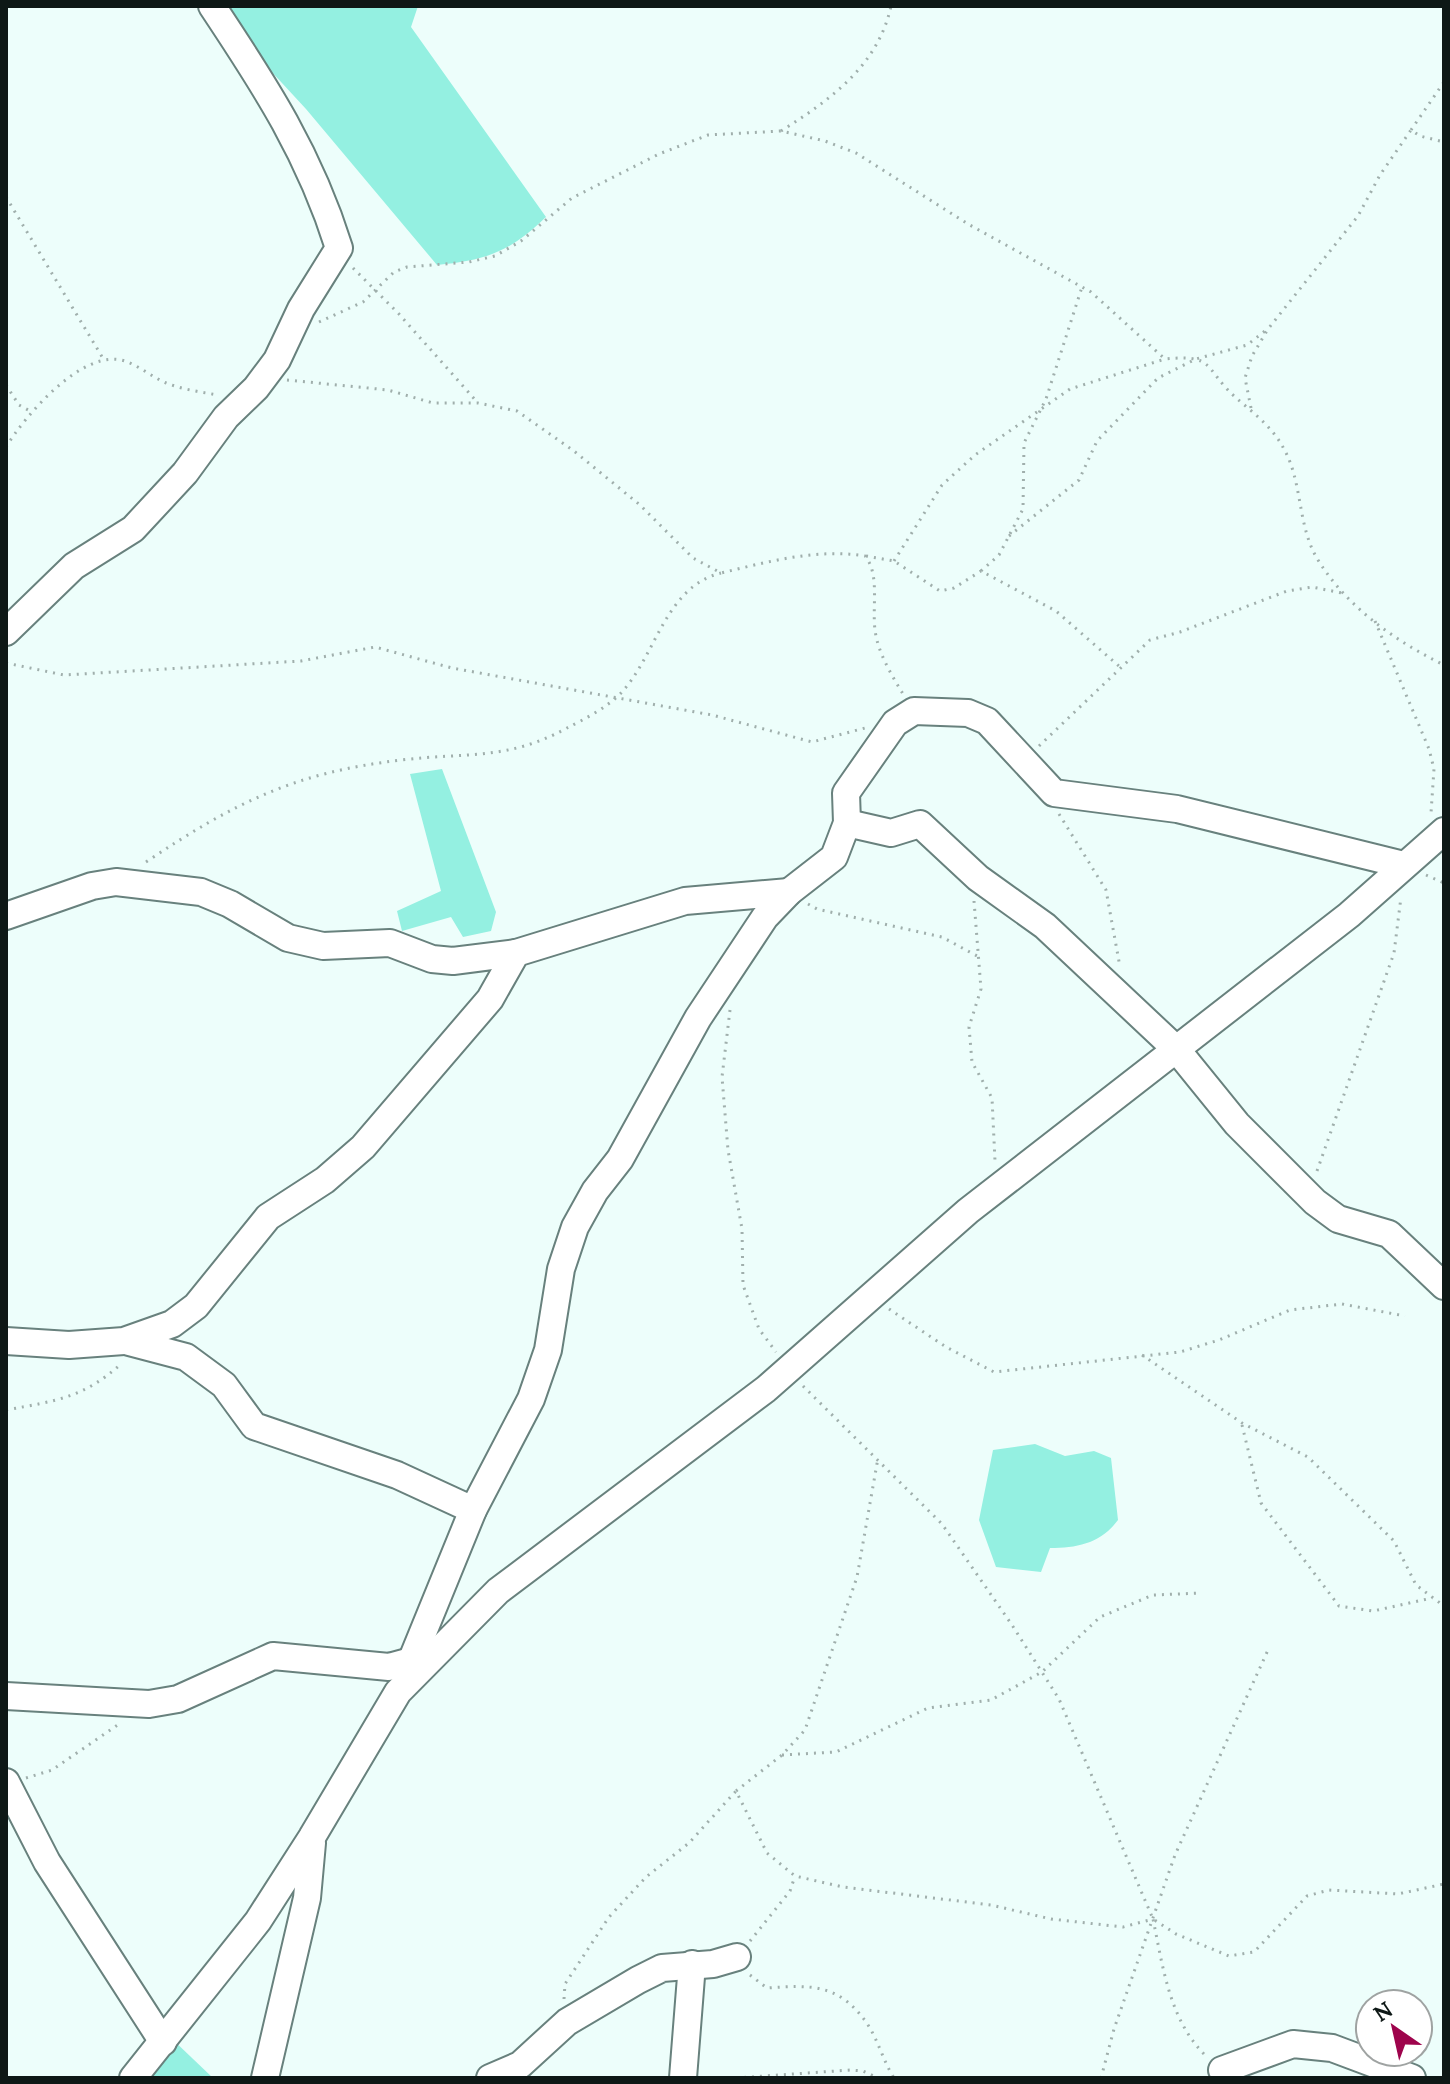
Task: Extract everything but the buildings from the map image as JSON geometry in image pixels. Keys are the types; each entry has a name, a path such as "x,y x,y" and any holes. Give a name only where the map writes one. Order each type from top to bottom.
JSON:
{"street":[{"path":"6,632 74,566 133,529 185,473 277,360 339,248 308,161 264,83 212,6"},
{"path":"133,2078 258,1921 398,1692 473,1510 531,1399 548,1350 561,1269 575,1227 595,1191 620,1159 698,1018 765,917 789,892 834,857 847,823 846,793 884,734 914,711 968,713 987,721 1054,793 1177,809 1404,865"},
{"path":"847,823 891,833 920,824 971,872 1045,926 1177,1050 1237,1124 1308,1194 1338,1219 1389,1234 1444,1286"},
{"path":"398,1692 498,1591 790,1369 996,1189 1349,915 1444,831"},
{"path":"6,916 92,886 116,882 201,892 230,904 288,938 323,946 390,943 432,959 453,961 516,953 685,901 789,892"},
{"path":"134,1343 172,1324 196,1306 268,1217 325,1180 363,1147 490,999 516,953"},
{"path":"6,1341 69,1345 134,1343 186,1357 224,1385 254,1426 397,1475 473,1510"},
{"path":"6,1696 149,1704 178,1699 273,1656 389,1667 411,1663 439,1650"},
{"path":"7,1784 47,1862 163,2042"},
{"path":"265,2078 307,1898 312,1837"},
{"path":"490,2078 520,2065 567,2022 662,1968 713,1964 737,1957"},
{"path":"683,2078 692,1964"},
{"path":"1222,2070 1293,2044 1332,2048 1412,2078"}],"path":[{"path":"781,131 826,103 854,74 885,35 891,6"},
{"path":"1251,408 1245,378 1252,356 1268,329 1358,216 1380,175 1444,82"},
{"path":"1411,130 1420,136 1444,142"},
{"path":"287,337 363,302 394,272 407,267 469,262 495,256 521,241 572,198 611,175 671,149 708,135 781,131 825,141 856,153 968,224 1082,287 1121,317 1165,359"},
{"path":"6,197 104,360"},
{"path":"339,248 478,403"},
{"path":"116,882 253,797 297,780 404,759 466,758 523,749 568,728 618,696 678,600 704,577 782,558 847,553 894,561 940,591 954,588 999,555 1023,509 1024,443 1042,406 1082,287"},
{"path":"1009,536 1079,480 1097,441 1146,389 1178,366 1247,345 1268,329"},
{"path":"894,561 942,485 1042,406 1070,389 1165,359 1196,359 1217,371 1233,395 1251,408 1284,448 1306,535 1317,558 1342,593 1375,621 1444,665"},
{"path":"6,445 31,411 86,367 104,360 124,360 166,383 249,394 282,380 302,380 388,390 433,403 478,403 517,411 542,427 640,505 693,558 721,573"},
{"path":"6,385 19,405 31,411"},
{"path":"865,556 873,565 875,632 886,664 914,711"},
{"path":"981,571 1056,611 1120,667"},
{"path":"1024,759 1150,640 1180,632 1287,591 1312,587 1342,593"},
{"path":"1375,621 1429,749 1434,769 1431,792"},
{"path":"6,663 64,675 301,661 375,647 452,668 712,715 812,742 863,727 884,734"},
{"path":"1054,793 1062,822 1106,890 1127,1006"},
{"path":"1308,1194 1394,953 1404,865 1444,883"},
{"path":"971,872 981,989 969,1027 972,1062 992,1098 996,1189"},
{"path":"789,892 817,909 942,937 979,957"},
{"path":"728,973 731,1002 722,1077 728,1150 742,1229 743,1285 759,1329 790,1369 942,1524 1059,1699 1153,1919 1168,1994 1191,2041 1222,2070"},
{"path":"871,1297 946,1347 994,1372 1180,1352 1219,1340 1290,1310 1342,1304 1405,1316"},
{"path":"6,1410 57,1401 93,1388 134,1343"},
{"path":"1142,1355 1242,1423 1308,1457 1394,1541 1416,1585 1444,1606"},
{"path":"1242,1423 1261,1503 1339,1606 1373,1611 1432,1598"},
{"path":"567,2022 565,1984 609,1917 646,1877 689,1843 736,1791 782,1755 805,1730 857,1577 878,1458"},
{"path":"782,1755 836,1752 928,1708 991,1700 1042,1672 1100,1617 1153,1595 1201,1593"},
{"path":"1101,2078 1175,1855 1268,1650"},
{"path":"7,1784 52,1770 149,1704"},
{"path":"736,1791 767,1853 795,1876 843,1887 991,1905 1109,1926 1123,1927 1153,1919 1176,1934 1229,1956 1254,1952 1307,1896 1329,1890 1398,1894 1444,1884"},
{"path":"795,1876 790,1891 737,1957 751,1977 767,1988 811,1985 841,1997 867,2023 894,2078"},
{"path":"736,2078 850,2070 863,2071 878,2078"}],"green space":[{"path":"217,6 418,6 411,27 546,217 521,239 497,252 437,265 306,109 233,30"},
{"path":"442,769 496,912 491,931 463,937 451,917 402,931 397,911 441,891 410,774"},
{"path":"1035,1444 1065,1456 1094,1451 1111,1458 1118,1520 1104,1534 1088,1543 1050,1548 1041,1572 996,1567 979,1520 993,1450"},
{"path":"170,2037 213,2078 134,2078"}]}
